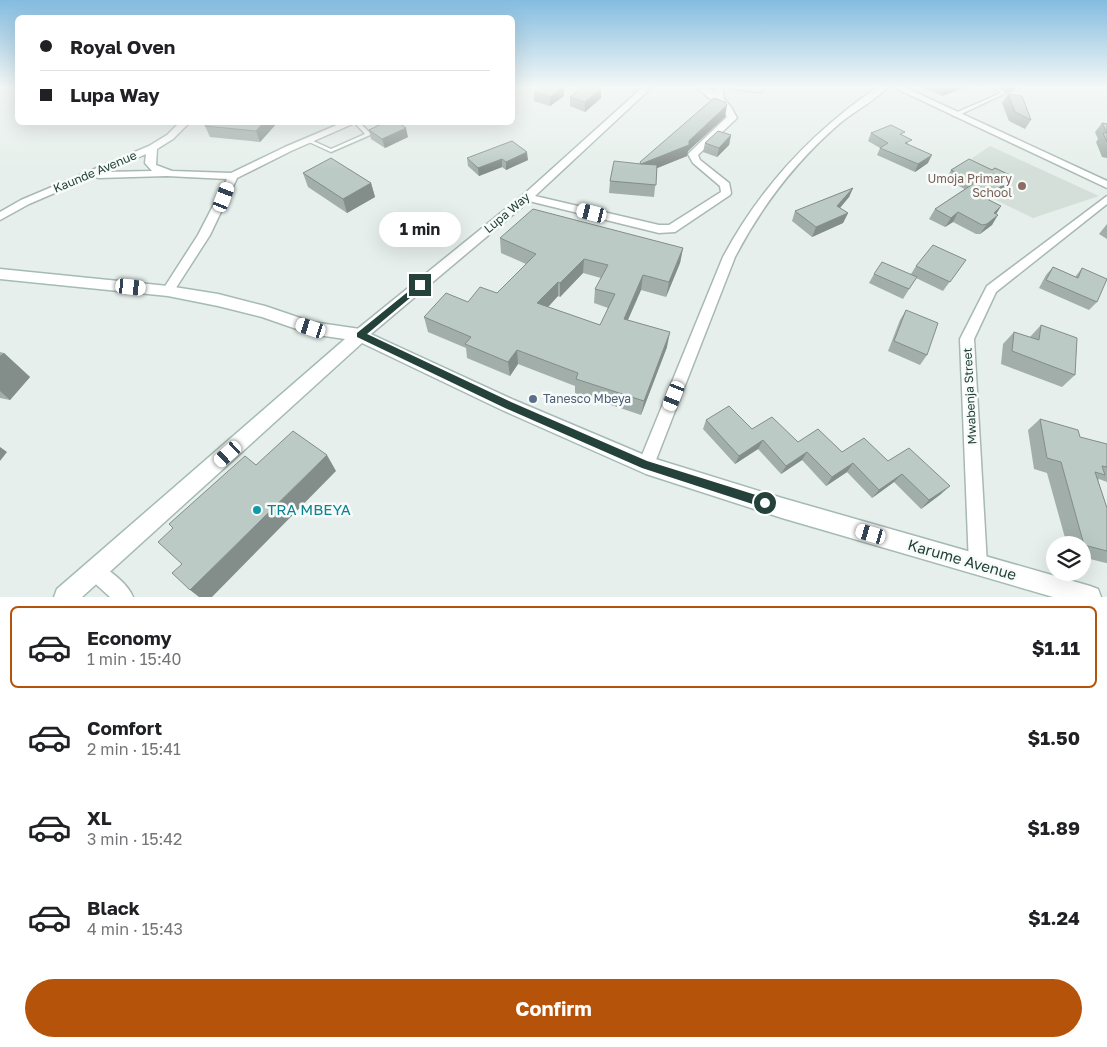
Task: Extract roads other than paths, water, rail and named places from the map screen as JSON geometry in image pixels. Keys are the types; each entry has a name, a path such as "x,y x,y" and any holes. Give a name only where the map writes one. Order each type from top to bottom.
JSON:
{"main road":[{"name":"Karume Avenue","path":"0,274 168,291 218,300 265,312 311,328 360,335 508,405 646,465 782,508 1090,597"},
{"path":"64,597 95,572 360,335"}],"street":[{"name":"Lupa Way","path":"360,335 526,197 618,114"},
{"path":"526,197 659,229 672,229 726,193 725,185 696,161 693,154 732,118 730,114"},
{"path":"646,465 730,257 753,213 810,146 847,114"},
{"path":"955,115 1107,184"},
{"name":"Kaunde Avenue","path":"0,217 25,202 152,148 170,137 183,125"},
{"path":"90,175 172,174 233,176 348,125"},
{"path":"152,148 150,163 152,167 172,174"},
{"path":"168,291 190,260 224,197 233,176"},
{"name":"Mwabenja Street","path":"978,565 967,340 992,289 1107,199"},
{"path":"95,572 124,597"}],"lane":[{"path":"309,141 331,151 368,134 358,125"}],"place":[{"name":"Umoja Primary School","path":"1022,186"},
{"name":"Tanesco Mbeya","path":"533,399"},
{"name":"TRA MBEYA","path":"257,510"}]}
